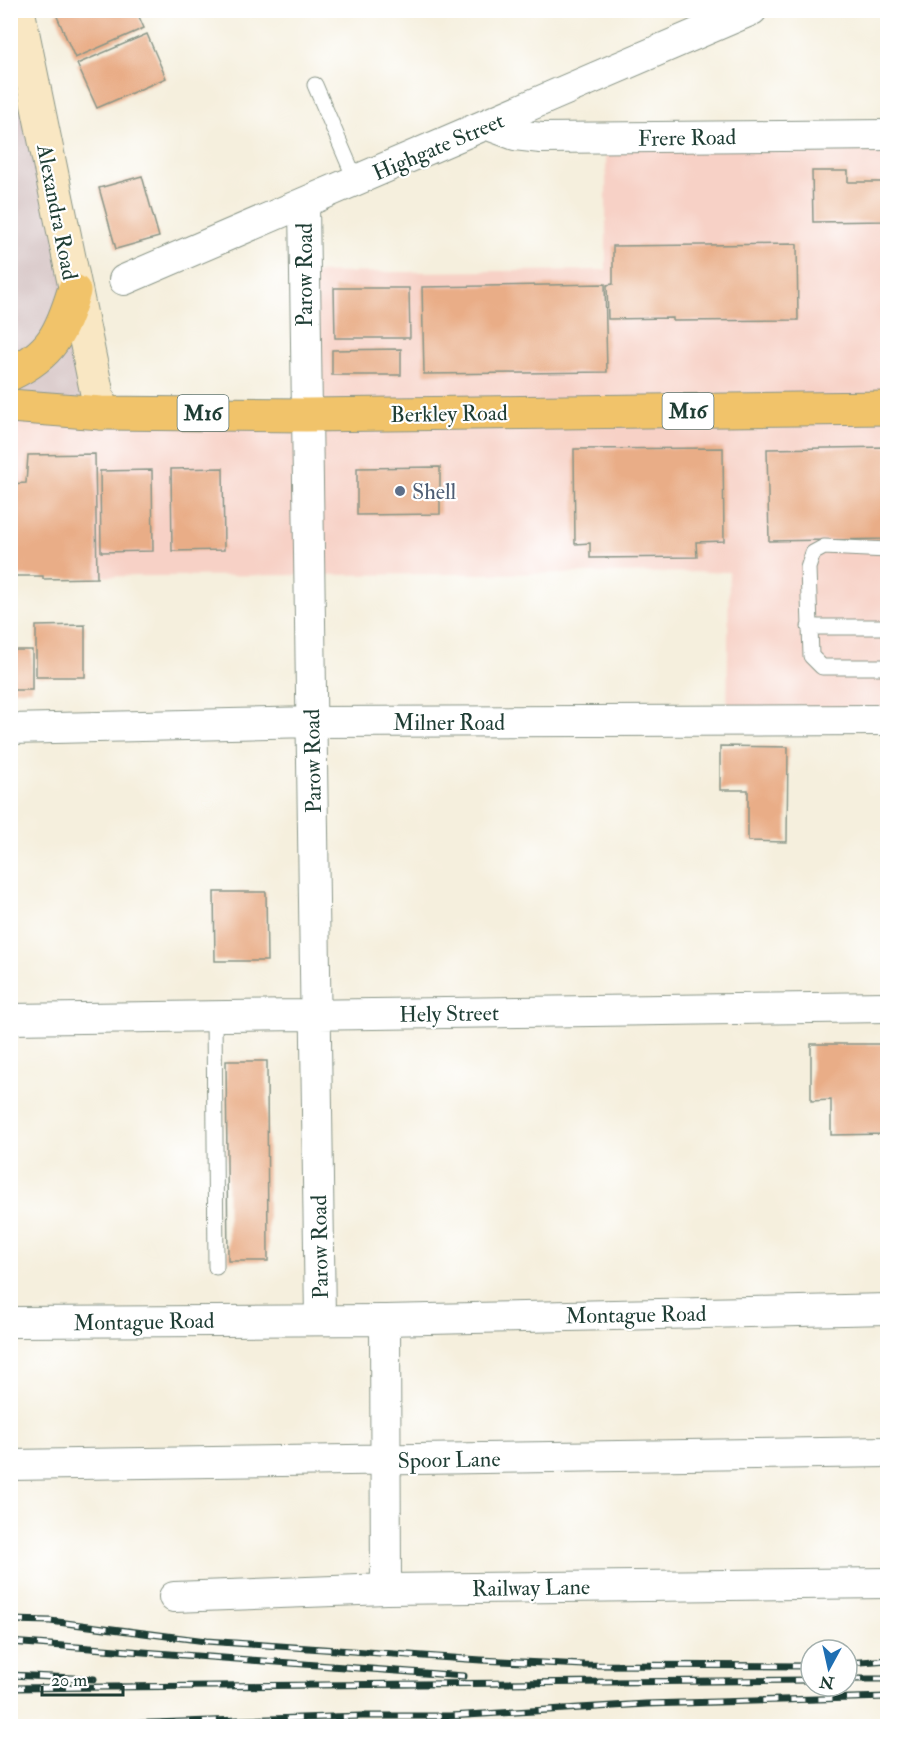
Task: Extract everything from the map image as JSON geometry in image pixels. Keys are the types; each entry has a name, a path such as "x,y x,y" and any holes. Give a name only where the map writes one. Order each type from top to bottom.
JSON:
{"main road":[{"path":"10,374 39,357 55,341 63,327 74,291"},
{"name":"Berkley Road","path":"10,406 101,413 306,415 888,408"}],"street":[{"name":"Alexandra Road","path":"18,10 74,291 101,413"},
{"name":"Highgate Street","path":"124,280 752,10"},
{"name":"Frere Road","path":"489,124 515,135 541,138 888,135"},
{"name":"Parow Road","path":"304,204 320,1319"},
{"name":"Milner Road","path":"10,729 312,722 888,720"},
{"name":"Hely Street","path":"10,1019 888,1007"},
{"name":"Montague Road","path":"10,1322 385,1320 888,1309"},
{"path":"385,1320 386,1590"},
{"name":"Spoor Lane","path":"10,1466 888,1452"},
{"name":"Railway Lane","path":"174,1597 386,1590 888,1583"}],"lane":[{"path":"315,85 356,182"},
{"path":"888,550 824,548 813,553 808,568 811,656 820,666 888,667"},
{"path":"809,627 888,627"},
{"path":"214,1016 216,1267"}],"shaded area":[{"path":"10,11 101,413 11,406"},
{"path":"887,135 887,720 727,722 729,572 11,577 10,406 306,415 303,273 606,270 606,137"}],"building":[{"path":"63,10 136,10 144,28 75,58 56,14"},
{"path":"147,34 166,78 97,108 77,64"},
{"path":"812,171 848,171 848,182 886,182 886,221 813,222"},
{"path":"142,176 159,237 116,249 99,188"},
{"path":"797,244 798,320 608,319 607,285 613,284 613,246"},
{"path":"605,284 607,372 424,374 422,287"},
{"path":"334,288 409,288 410,338 335,338"},
{"path":"401,349 401,375 332,375 332,350"},
{"path":"888,447 888,539 769,541 767,449"},
{"path":"723,448 724,541 696,542 697,557 590,558 590,543 575,544 574,449"},
{"path":"95,454 97,578 43,579 43,576 10,576 10,484 26,483 28,455"},
{"path":"440,467 440,514 357,515 357,468"},
{"path":"223,468 224,550 172,551 171,469"},
{"path":"152,470 153,551 101,552 100,471"},
{"path":"85,625 85,677 36,677 36,626"},
{"path":"10,650 32,650 32,690 10,690"},
{"path":"720,746 788,747 787,842 748,841 748,790 720,790"},
{"path":"214,892 266,892 267,961 215,961"},
{"path":"811,1044 888,1044 888,1134 831,1135 831,1100 811,1101"},
{"path":"226,1061 267,1061 268,1261 228,1261"}],"railway":[{"path":"10,1620 50,1621 206,1641 481,1660 584,1665 799,1666"},
{"path":"10,1642 464,1676"},
{"path":"859,1662 888,1660"},
{"path":"10,1675 94,1679"},
{"path":"859,1679 888,1679"},
{"path":"10,1688 799,1680"},
{"path":"63,1726 362,1716 450,1716 646,1704 888,1697"},
{"path":"854,1726 888,1726"}],"place":[{"name":"Shell","path":"400,491"}]}
